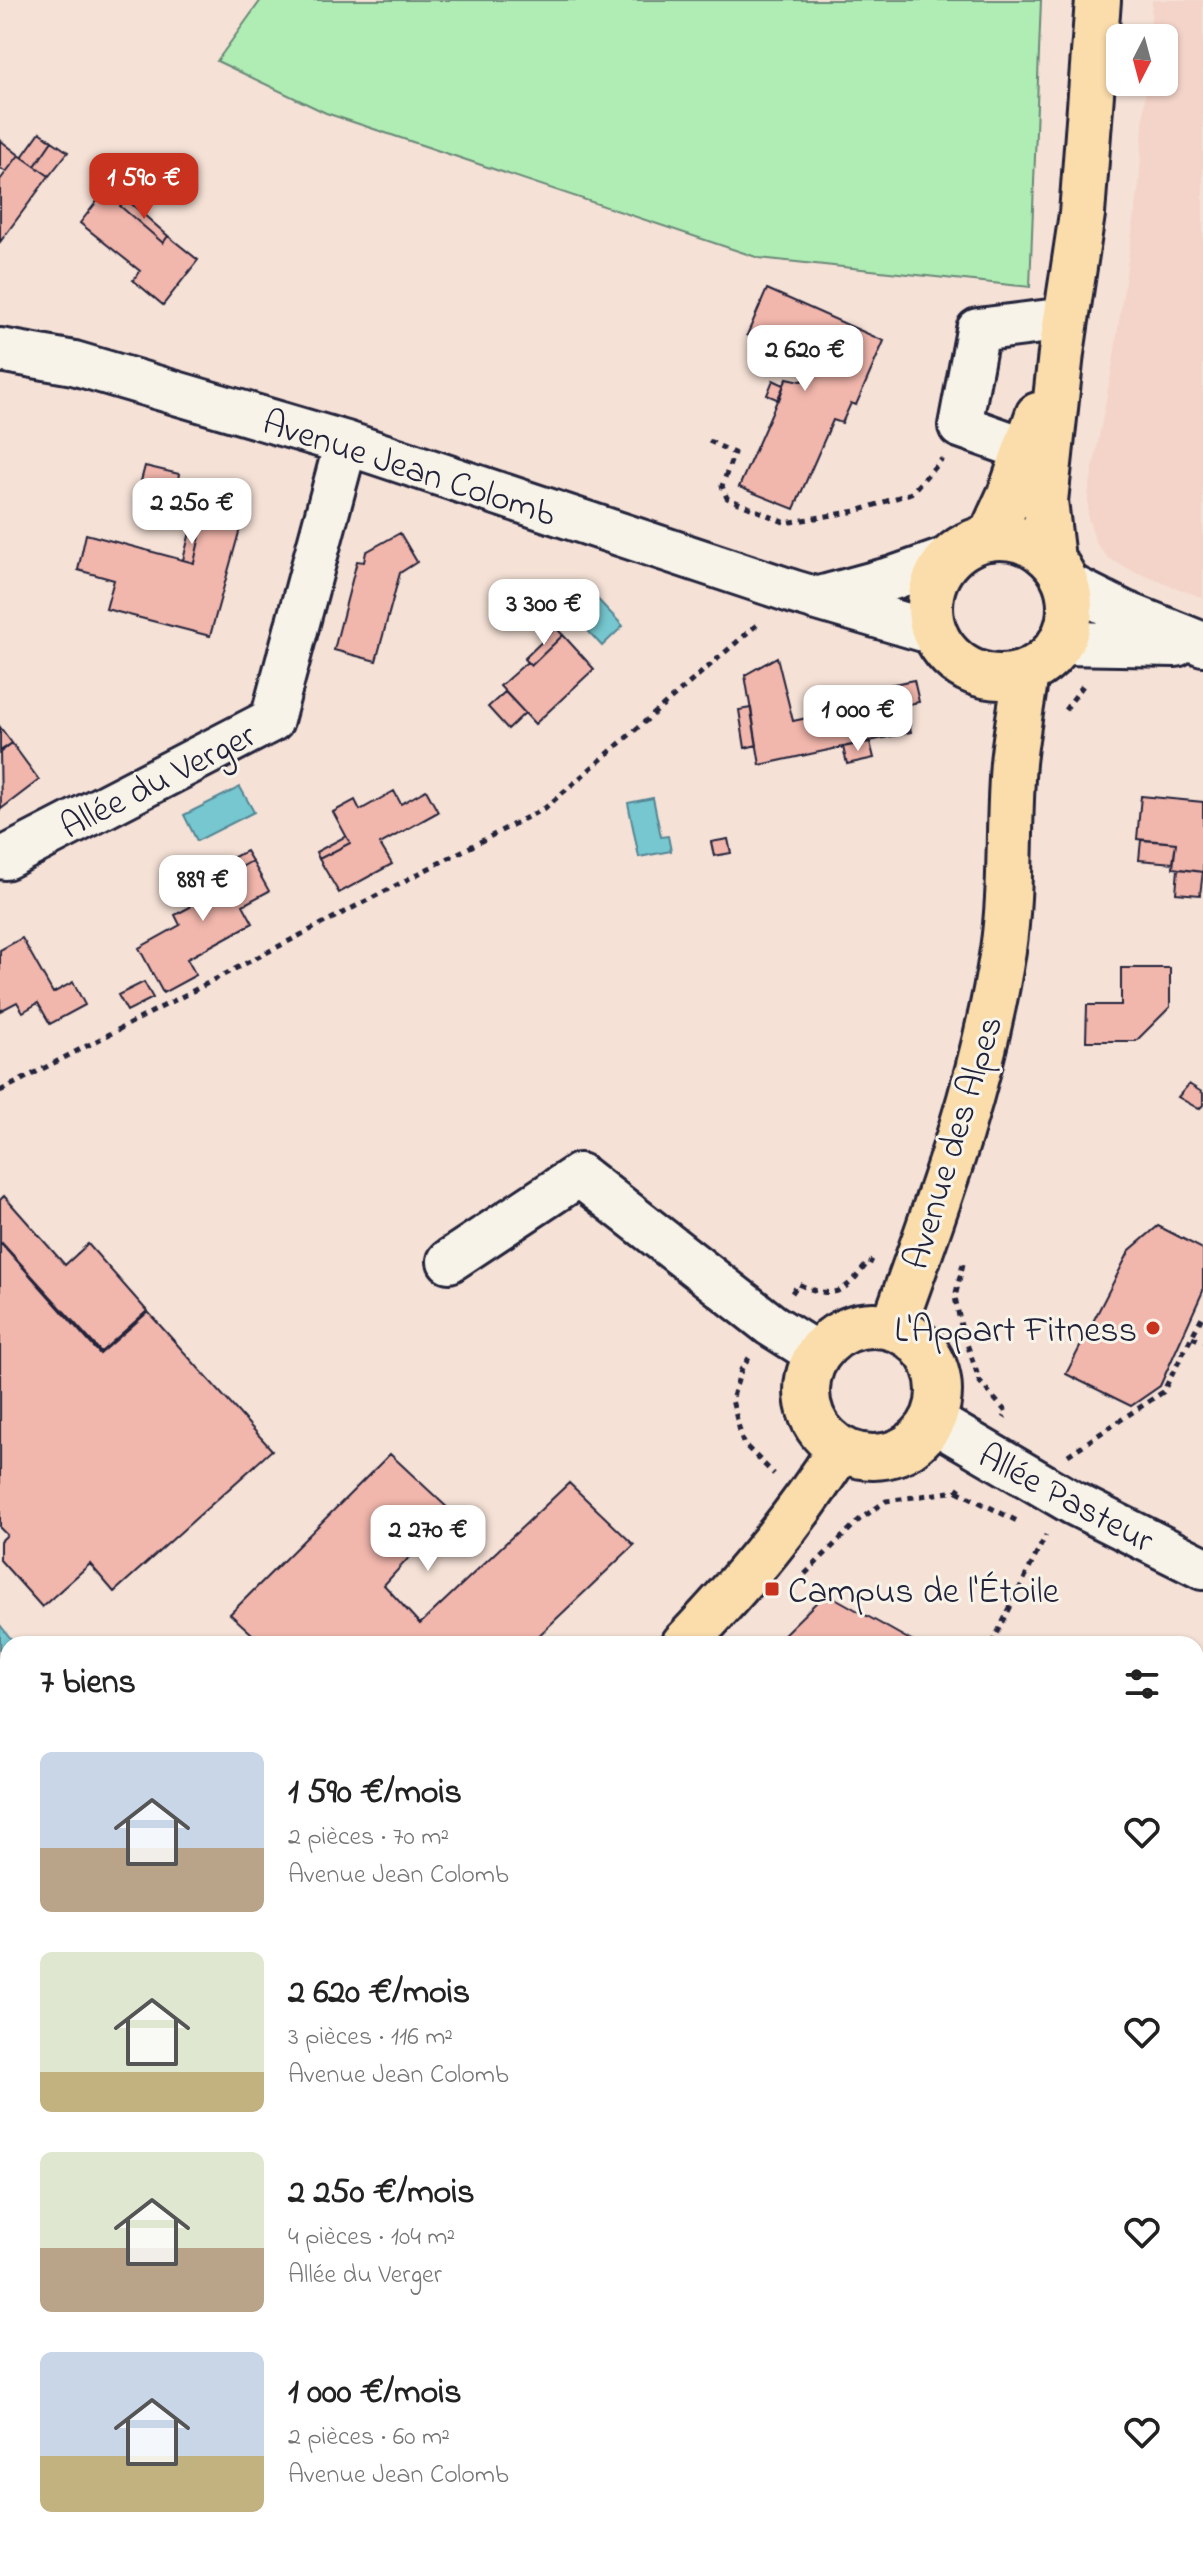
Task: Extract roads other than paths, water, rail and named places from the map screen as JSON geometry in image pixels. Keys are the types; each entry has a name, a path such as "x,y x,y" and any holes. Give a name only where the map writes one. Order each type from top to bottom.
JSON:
{"main road":[{"path":"1060,572 1034,545 1012,537 990,538 968,544 950,558 938,574 931,593 930,614 934,633 946,652 962,666 983,676 1004,677 1026,673 1046,661 1062,643 1069,624 1071,604 1060,572 1045,501 1063,336 1082,214 1098,0"},
{"path":"990,538 1011,492 1063,336"},
{"name":"Avenue des Alpes","path":"893,1328 950,1166 984,1053 1003,948 1013,762 1026,673"},
{"name":"Avenue des Alpes","path":"983,676 1013,762"},
{"path":"868,1325 893,1328 913,1338 929,1355 938,1376 939,1399 933,1421 920,1439 903,1452 882,1458 861,1457 840,1449 826,1439 814,1424 808,1407 808,1380 817,1354 843,1331 868,1325"},
{"path":"691,1636 783,1532 810,1498 840,1449"}],"street":[{"path":"1025,449 960,426 978,330 1063,336"},
{"name":"Avenue Jean Colomb","path":"0,350 74,363 346,443 805,596 934,633"},
{"name":"Allée du Verger","path":"0,857 5,858 272,720 346,443"},
{"path":"805,596 893,578 950,558"},
{"path":"1060,572 1123,612 1203,645"},
{"path":"1062,643 1203,645"},
{"path":"449,1261 579,1175 771,1325 817,1354"},
{"name":"Allée Pasteur","path":"933,1421 1073,1503 1203,1568"}],"water":[{"path":"587,588 623,626 602,646 579,621 570,628 558,616"},
{"path":"240,787 254,812 197,841 184,815"},
{"path":"653,798 661,837 668,836 671,851 639,857 628,803"},
{"path":"0,1625 9,1636 0,1636"}],"place":[{"name":"L'Appart Fitness","path":"1153,1328"},
{"name":"Campus de l'Étoile","path":"772,1589"}]}
